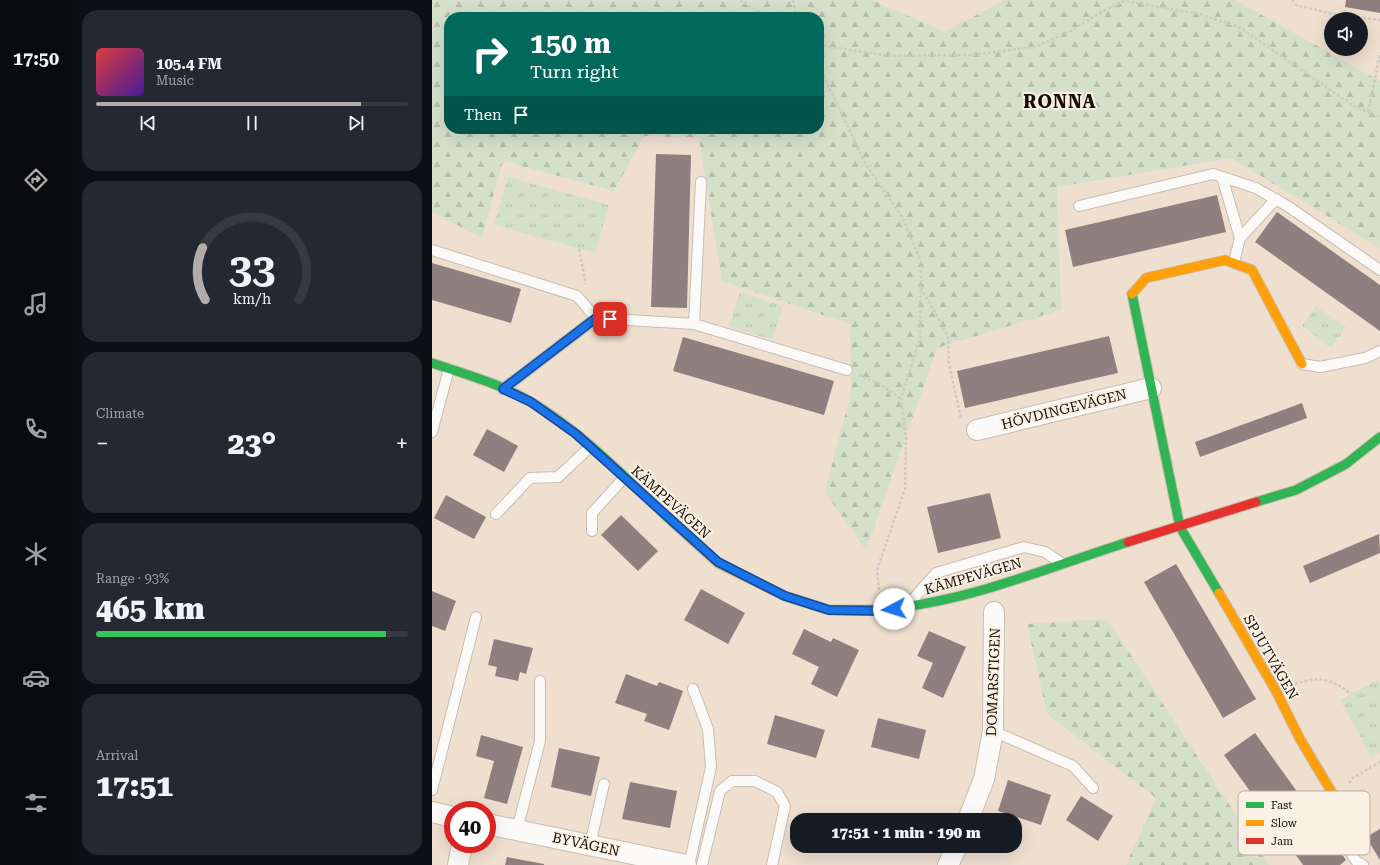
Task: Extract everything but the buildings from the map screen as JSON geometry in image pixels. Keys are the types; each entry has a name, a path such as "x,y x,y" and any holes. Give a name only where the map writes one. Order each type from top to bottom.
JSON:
{"street":[{"path":"1180,527 1132,295 1146,278 1225,260 1234,262 1252,270 1302,364"},
{"name":"KÄMPEVÄGEN","path":"432,363 484,380 531,402 576,434 623,479 718,562 785,596 829,610 881,611 929,604 994,586 1062,563 1296,490 1346,464 1380,437"},
{"name":"HÖVDINGEVÄGEN","path":"977,430 1151,388"},
{"name":"SPJUTVÄGEN","path":"1180,527 1276,691 1300,739 1331,791"},
{"name":"DOMARSTIGEN","path":"971,813 984,778 993,731 994,612"},
{"path":"432,812 444,815"},
{"name":"BYVÄGEN","path":"496,826 686,865"},
{"path":"458,865 460,853"},
{"path":"948,865 954,853"}],"lane":[{"path":"1079,206 1213,174 1256,188 1276,199 1380,270"},
{"path":"1222,177 1240,238"},
{"path":"694,324 701,182"},
{"path":"1234,262 1240,238 1276,199"},
{"path":"432,250 577,296 596,318"},
{"path":"503,389 596,318 694,324 847,370"},
{"path":"1302,364 1320,367 1365,358 1380,351"},
{"path":"432,432 449,369"},
{"path":"496,514 530,478 558,477 590,447"},
{"path":"592,531 592,513 623,479"},
{"path":"906,607 936,573 1024,547 1045,552 1062,563"},
{"path":"432,790 476,617"},
{"path":"517,830 540,741 540,681"},
{"path":"690,865 711,767 708,729 693,689"},
{"path":"993,731 1072,766 1093,788"},
{"path":"702,865 720,791 732,781 755,781 777,792 785,806 772,865"},
{"path":"590,845 604,784"},
{"path":"1352,855 1357,862 1363,865"}],"path":[{"path":"740,0 760,12"},
{"path":"793,0 795,12"},
{"path":"1292,0 1296,5 1337,15 1380,20"},
{"path":"824,46 889,56 973,55 1037,46 1071,32 1101,12 1124,1 1200,14 1239,27 1268,46 1303,73 1354,106 1380,117"},
{"path":"1368,112 1380,54"},
{"path":"824,76 866,163 901,215 921,262 920,338 900,399 906,438 905,489 877,570 881,611"},
{"path":"579,249 586,280 585,306"},
{"path":"920,287 948,336 949,364 962,421 977,430"},
{"path":"847,370 880,384 900,399"},
{"path":"1276,691 1312,679 1338,684 1351,694"},
{"path":"1344,791 1353,778 1380,762"}],"green space":[{"path":"432,0 872,0 945,32 1004,0 1235,0 1324,50 1324,56 1335,56 1380,81 1380,248 1231,158 1057,187 1061,310 937,348 866,550 825,492 851,392 850,324 722,281 699,138 644,136 614,191 503,161 482,238 432,212"},
{"path":"508,177 609,205 595,253 494,225"},
{"path":"740,292 783,306 772,340 729,326"},
{"path":"1316,306 1346,327 1332,348 1302,326"},
{"path":"1107,619 1238,818 1238,855 1262,855 1269,865 1126,865 1156,798 1047,714 1027,624"},
{"path":"1378,680 1380,683 1380,752 1371,757 1340,700"}],"traffic: fast":[{"path":"1132,294 1180,527 1219,593"},
{"path":"432,363 508,390 551,415 608,461 678,527"},
{"path":"1256,502 1296,490 1346,464 1380,437"},
{"path":"852,610 887,609 957,597 1027,576 1128,542"}],"traffic: slow":[{"path":"1132,294 1146,278 1225,260 1252,270 1302,364"},
{"path":"678,527 718,563 785,596 829,610 852,610"},
{"path":"1219,593 1276,691 1300,739 1331,791"}],"traffic: jam":[{"path":"1128,542 1256,502"}],"district":[{"name":"RONNA","path":"1060,101"}],"route":[{"path":"610,319 596,318 503,389 531,402 576,434 623,479 718,562 785,596 829,610 881,611 894,609"}]}
